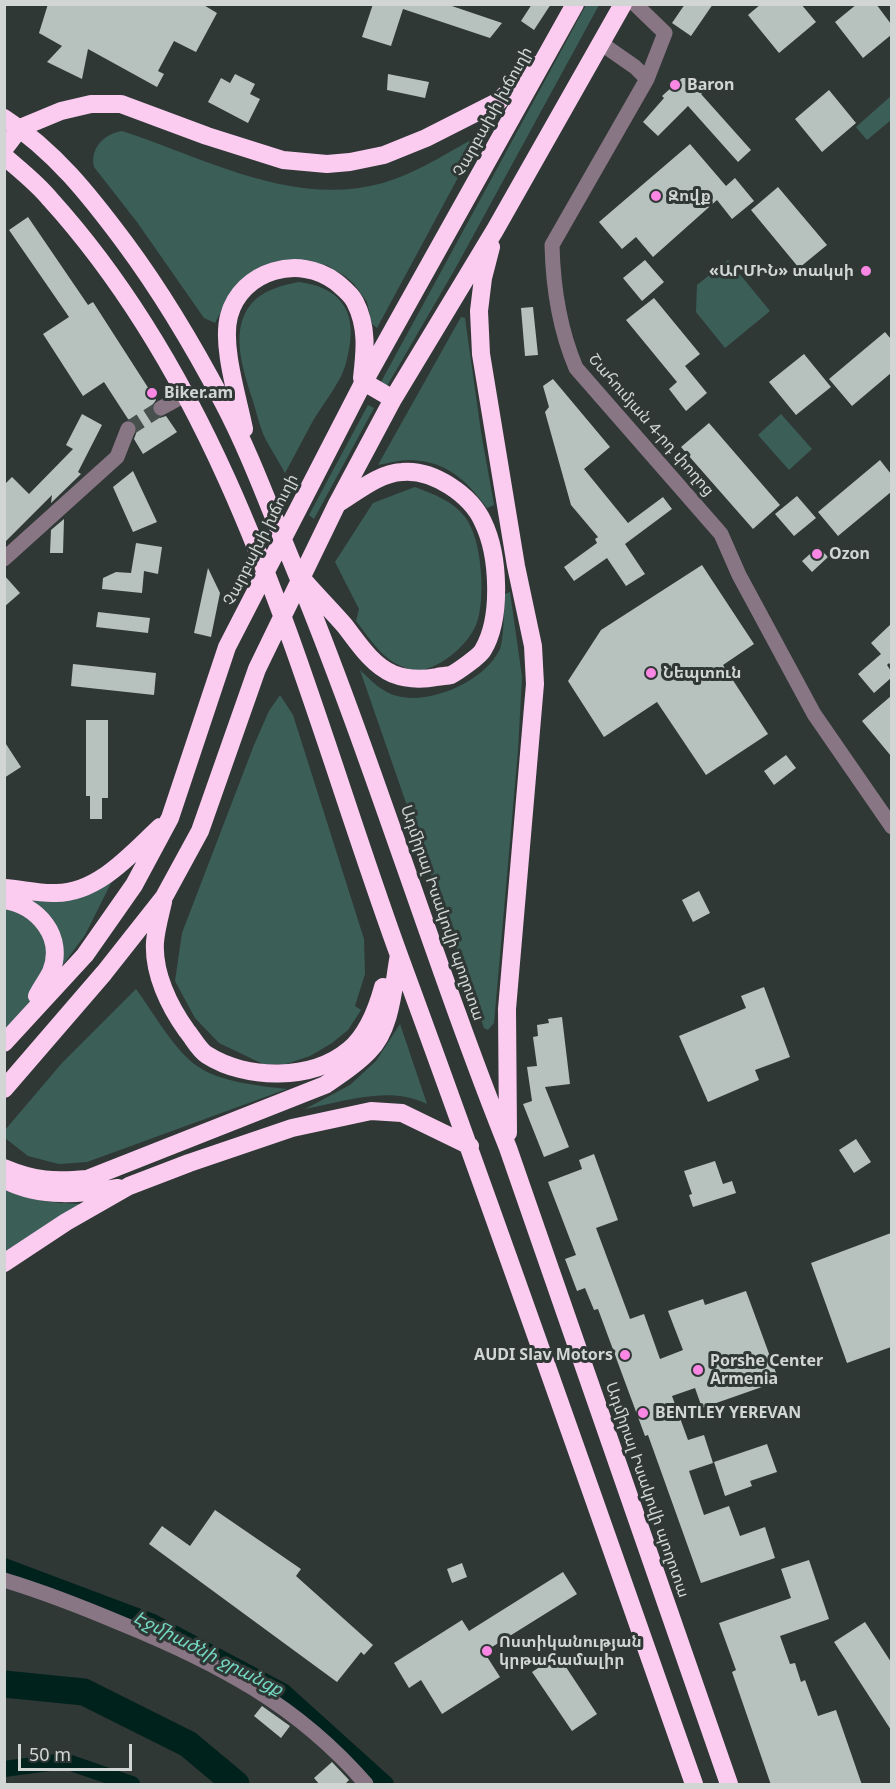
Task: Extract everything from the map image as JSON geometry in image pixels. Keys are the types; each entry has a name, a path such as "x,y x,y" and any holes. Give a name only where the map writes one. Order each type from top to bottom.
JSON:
{"highway":[{"path":"4,149 20,128 61,111 91,104 121,104 207,136 283,160 327,164 384,155 426,138 499,101 552,46 575,4"},
{"path":"4,1089 104,973 164,897 200,831 256,669 337,504 393,399 495,230 624,4"},
{"name":"Չարբախի խճուղի","path":"4,1043 85,955 134,885 170,818 227,648 362,385 552,46"},
{"name":"Ադմիրալ Իսակովի պողոտա","path":"4,118 20,128 73,177 144,269 224,403 255,473 328,649 469,1048 508,1148 729,1785"},
{"path":"4,156 49,196 108,270 152,337 185,395 218,459 240,509 306,680 399,956 470,1146 694,1785"},
{"path":"495,230 483,278 479,311 481,354 514,556 533,646 535,684 507,1009 508,1148"},
{"path":"255,473 226,333 233,305 241,291 252,281 266,274 291,267 320,273 343,288 355,300 362,319 366,351 362,385 393,399"},
{"path":"296,572 374,661 390,673 406,679 452,674 482,652 493,626 497,589 492,554 483,521 462,493 431,476 402,471 377,479 337,504"},
{"path":"4,888 56,893 79,890 113,871 170,818"},
{"path":"164,897 155,943 159,981 181,1023 205,1054 235,1068 260,1074 301,1071 337,1059 351,1048 369,1024 379,1003 387,971 392,935"},
{"path":"4,900 26,907 42,919 50,931 53,942 54,957 51,971 17,1029"},
{"path":"4,1168 28,1177 56,1181 87,1179 325,1085 345,1072 370,1050 382,1032 399,956"},
{"path":"4,1263 66,1222 129,1186 270,1134 371,1111 402,1113 470,1146"},
{"path":"4,1180 31,1190 50,1192 89,1193 129,1186"}],"street":[{"name":"Շահումյան 4-րդ փողոց","path":"635,4 665,33 642,90 552,245 553,276 565,342 576,368 721,534 739,575 814,714 891,827"},
{"path":"602,44 635,67 647,79"},
{"path":"161,408 185,395"},
{"path":"4,560 117,458 128,429"},
{"path":"4,1580 50,1594 147,1634 254,1687 306,1726 345,1760 366,1785"}],"green space":[{"path":"586,5 599,5 455,269 387,386 381,382"},
{"path":"891,96 891,120 867,140 856,127"},
{"path":"122,131 250,176 283,185 316,189 349,189 383,183 416,170 469,141 475,146 377,328 372,324 367,302 354,284 326,265 305,261 229,296 215,323 204,318 137,222 94,167 96,148 109,135"},
{"path":"728,260 770,311 725,348 696,312 697,285"},
{"path":"299,282 324,289 342,302 350,322 351,335 347,361 341,376 314,419 285,473 260,426 245,376 240,335 247,310 256,299 276,288"},
{"path":"461,317 465,318 494,505 487,508 455,474 435,464 410,460 378,465"},
{"path":"368,405 374,408 314,519 309,515"},
{"path":"781,414 812,449 789,470 758,435"},
{"path":"415,487 449,502 465,517 475,539 481,582 478,619 475,628 463,645 437,665 418,671 401,666 387,658 356,621 359,609 335,562 373,503"},
{"path":"510,592 522,677 518,750 494,1023 488,1030 484,1028 360,670 372,682 397,696 425,697 456,688 482,671 493,661 500,649 505,594"},
{"path":"280,695 293,715 364,939 365,974 355,1006 361,1010 348,1030 310,1056 286,1064 263,1064 219,1043 195,1018 175,981 182,933 254,745 269,711"},
{"path":"115,875 85,935 48,985 61,938 53,919 13,895"},
{"path":"5,905 42,927 47,942 45,972 31,1003 5,1029"},
{"path":"136,989 172,1041 197,1066 228,1080 287,1089 87,1162 59,1164 28,1156 5,1138 5,1130 62,1063"},
{"path":"400,1024 427,1104 412,1098 382,1095 305,1109 350,1085 376,1061"},
{"path":"5,1190 42,1201 82,1204 5,1254"}],"building":[{"path":"48,4 202,4 217,13 196,52 174,41 158,71 164,74 157,87 88,49 82,79 47,62 62,46 39,33"},
{"path":"373,4 446,4 502,23 490,38 403,9 391,46 362,37"},
{"path":"532,4 551,4 534,30 521,21"},
{"path":"685,4 713,4 691,36 672,23"},
{"path":"761,4 801,4 816,22 779,53 748,15"},
{"path":"857,4 876,4 891,24 891,35 863,58 835,22"},
{"path":"235,74 255,84 250,94 260,99 248,123 208,102 221,78 230,83"},
{"path":"388,74 429,82 425,98 387,90"},
{"path":"682,78 693,78 705,90 701,94 751,150 738,162 688,106 658,136 643,122 664,98 662,96"},
{"path":"829,90 856,123 822,152 795,119"},
{"path":"690,144 726,186 735,178 754,201 732,219 717,200 653,257 636,237 622,249 599,222"},
{"path":"778,187 827,245 799,268 751,210"},
{"path":"28,217 88,305 93,302 156,400 151,407 153,413 160,418 166,416 177,432 143,454 134,439 138,428 136,423 128,419 104,382 83,396 43,334 69,317 9,230"},
{"path":"645,260 664,282 642,301 623,278"},
{"path":"654,298 700,354 685,366 707,393 686,411 669,389 677,382 626,320"},
{"path":"533,307 538,355 525,356 521,308"},
{"path":"885,332 891,339 891,373 852,406 829,379"},
{"path":"804,354 831,387 796,415 769,382"},
{"path":"553,379 610,447 584,469 628,523 663,497 672,509 625,544 645,574 626,586 607,558 574,581 564,567 597,543 595,539 598,537 571,505 545,412 549,407 543,386"},
{"path":"82,414 102,425 78,472 81,474 51,503 52,495 4,543 4,485 12,477 29,494 73,449 66,445"},
{"path":"709,423 780,505 753,529 681,447"},
{"path":"880,460 891,474 891,492 838,536 818,512"},
{"path":"133,471 157,522 133,532 113,487"},
{"path":"797,496 816,518 794,536 775,514"},
{"path":"64,519 63,553 50,553 51,530"},
{"path":"136,543 162,547 158,574 144,571 142,593 102,589 103,578 116,572 131,573"},
{"path":"818,547 828,557 812,572 802,561"},
{"name":"Նեպտուն","path":"702,565 754,644 723,665 768,734 706,775 657,702 604,737 568,681 601,630"},
{"path":"208,568 220,593 211,637 194,633"},
{"path":"4,575 20,593 4,607"},
{"path":"98,612 150,618 148,633 96,627"},
{"path":"891,624 891,666 889,663 887,665 891,671 891,678 874,693 858,674 881,654 871,643"},
{"path":"73,664 156,673 154,695 71,686"},
{"path":"891,696 891,756 862,721"},
{"path":"86,720 108,720 108,798 102,798 102,819 90,819 90,796 86,796"},
{"path":"4,741 21,767 4,778"},
{"path":"786,755 796,768 774,785 764,771"},
{"path":"699,891 710,913 693,922 682,900"},
{"path":"764,987 790,1057 755,1070 759,1080 708,1102 679,1036 746,1008 741,996"},
{"path":"562,1017 570,1084 545,1087 569,1147 544,1157 523,1104 532,1101 527,1067 537,1066 533,1037 538,1036 537,1025 549,1023 548,1019"},
{"path":"856,1139 871,1162 854,1173 839,1150"},
{"path":"594,1154 618,1220 596,1228 630,1319 644,1314 660,1359 683,1350 668,1311 703,1299 705,1305 746,1291 779,1381 702,1408 695,1388 672,1396 688,1440 704,1435 713,1463 689,1471 704,1515 729,1506 740,1536 765,1527 775,1558 701,1583 648,1435 645,1436 598,1309 594,1310 585,1288 577,1291 565,1259 576,1255 548,1182 582,1169 579,1160"},
{"path":"715,1161 723,1184 732,1181 736,1193 693,1207 689,1195 692,1194 684,1171"},
{"path":"891,1233 891,1347 847,1363 811,1263"},
{"path":"767,1444 777,1472 750,1481 752,1486 725,1496 714,1462"},
{"path":"215,1510 301,1569 296,1576 373,1645 364,1655 361,1652 337,1682 149,1544 162,1526 190,1546"},
{"path":"809,1560 829,1619 780,1636 790,1664 795,1663 801,1682 805,1680 818,1716 836,1710 862,1785 771,1785 732,1672 736,1670 719,1623 791,1598 781,1569"},
{"path":"462,1563 467,1577 452,1583 447,1569"},
{"path":"563,1572 577,1594 484,1652 500,1677 442,1714 421,1680 409,1688 394,1663 462,1620 469,1631"},
{"path":"865,1622 891,1662 891,1730 834,1642"},
{"path":"558,1655 597,1714 572,1731 532,1672"},
{"path":"262,1706 290,1726 281,1738 254,1716"},
{"path":"332,1762 349,1780 344,1785 320,1785 314,1778"}],"waterway":[{"name":"Էջմիածնի ջրանցք","path":"4,1566 153,1622 283,1691 386,1784"},
{"path":"4,1684 84,1692 188,1744 236,1784"},
{"path":"4,1769 65,1761 132,1784"}],"tunnel":[{"path":"128,429 161,408"}],"place":[{"name":"Baron","path":"675,85"},
{"name":"Զովք","path":"656,196"},
{"name":"«ԱՐՄԻՆ» տակսի","path":"866,271"},
{"name":"Biker.am","path":"152,393"},
{"name":"Ozon","path":"817,554"},
{"name":"Նեպտուն","path":"651,673"},
{"name":"AUDI Slav Motors","path":"625,1355"},
{"name":"Porshe Center Armenia","path":"698,1370"},
{"name":"BENTLEY YEREVAN","path":"643,1413"},
{"name":"Ոստիկանության կրթահամալիր","path":"487,1651"}]}
